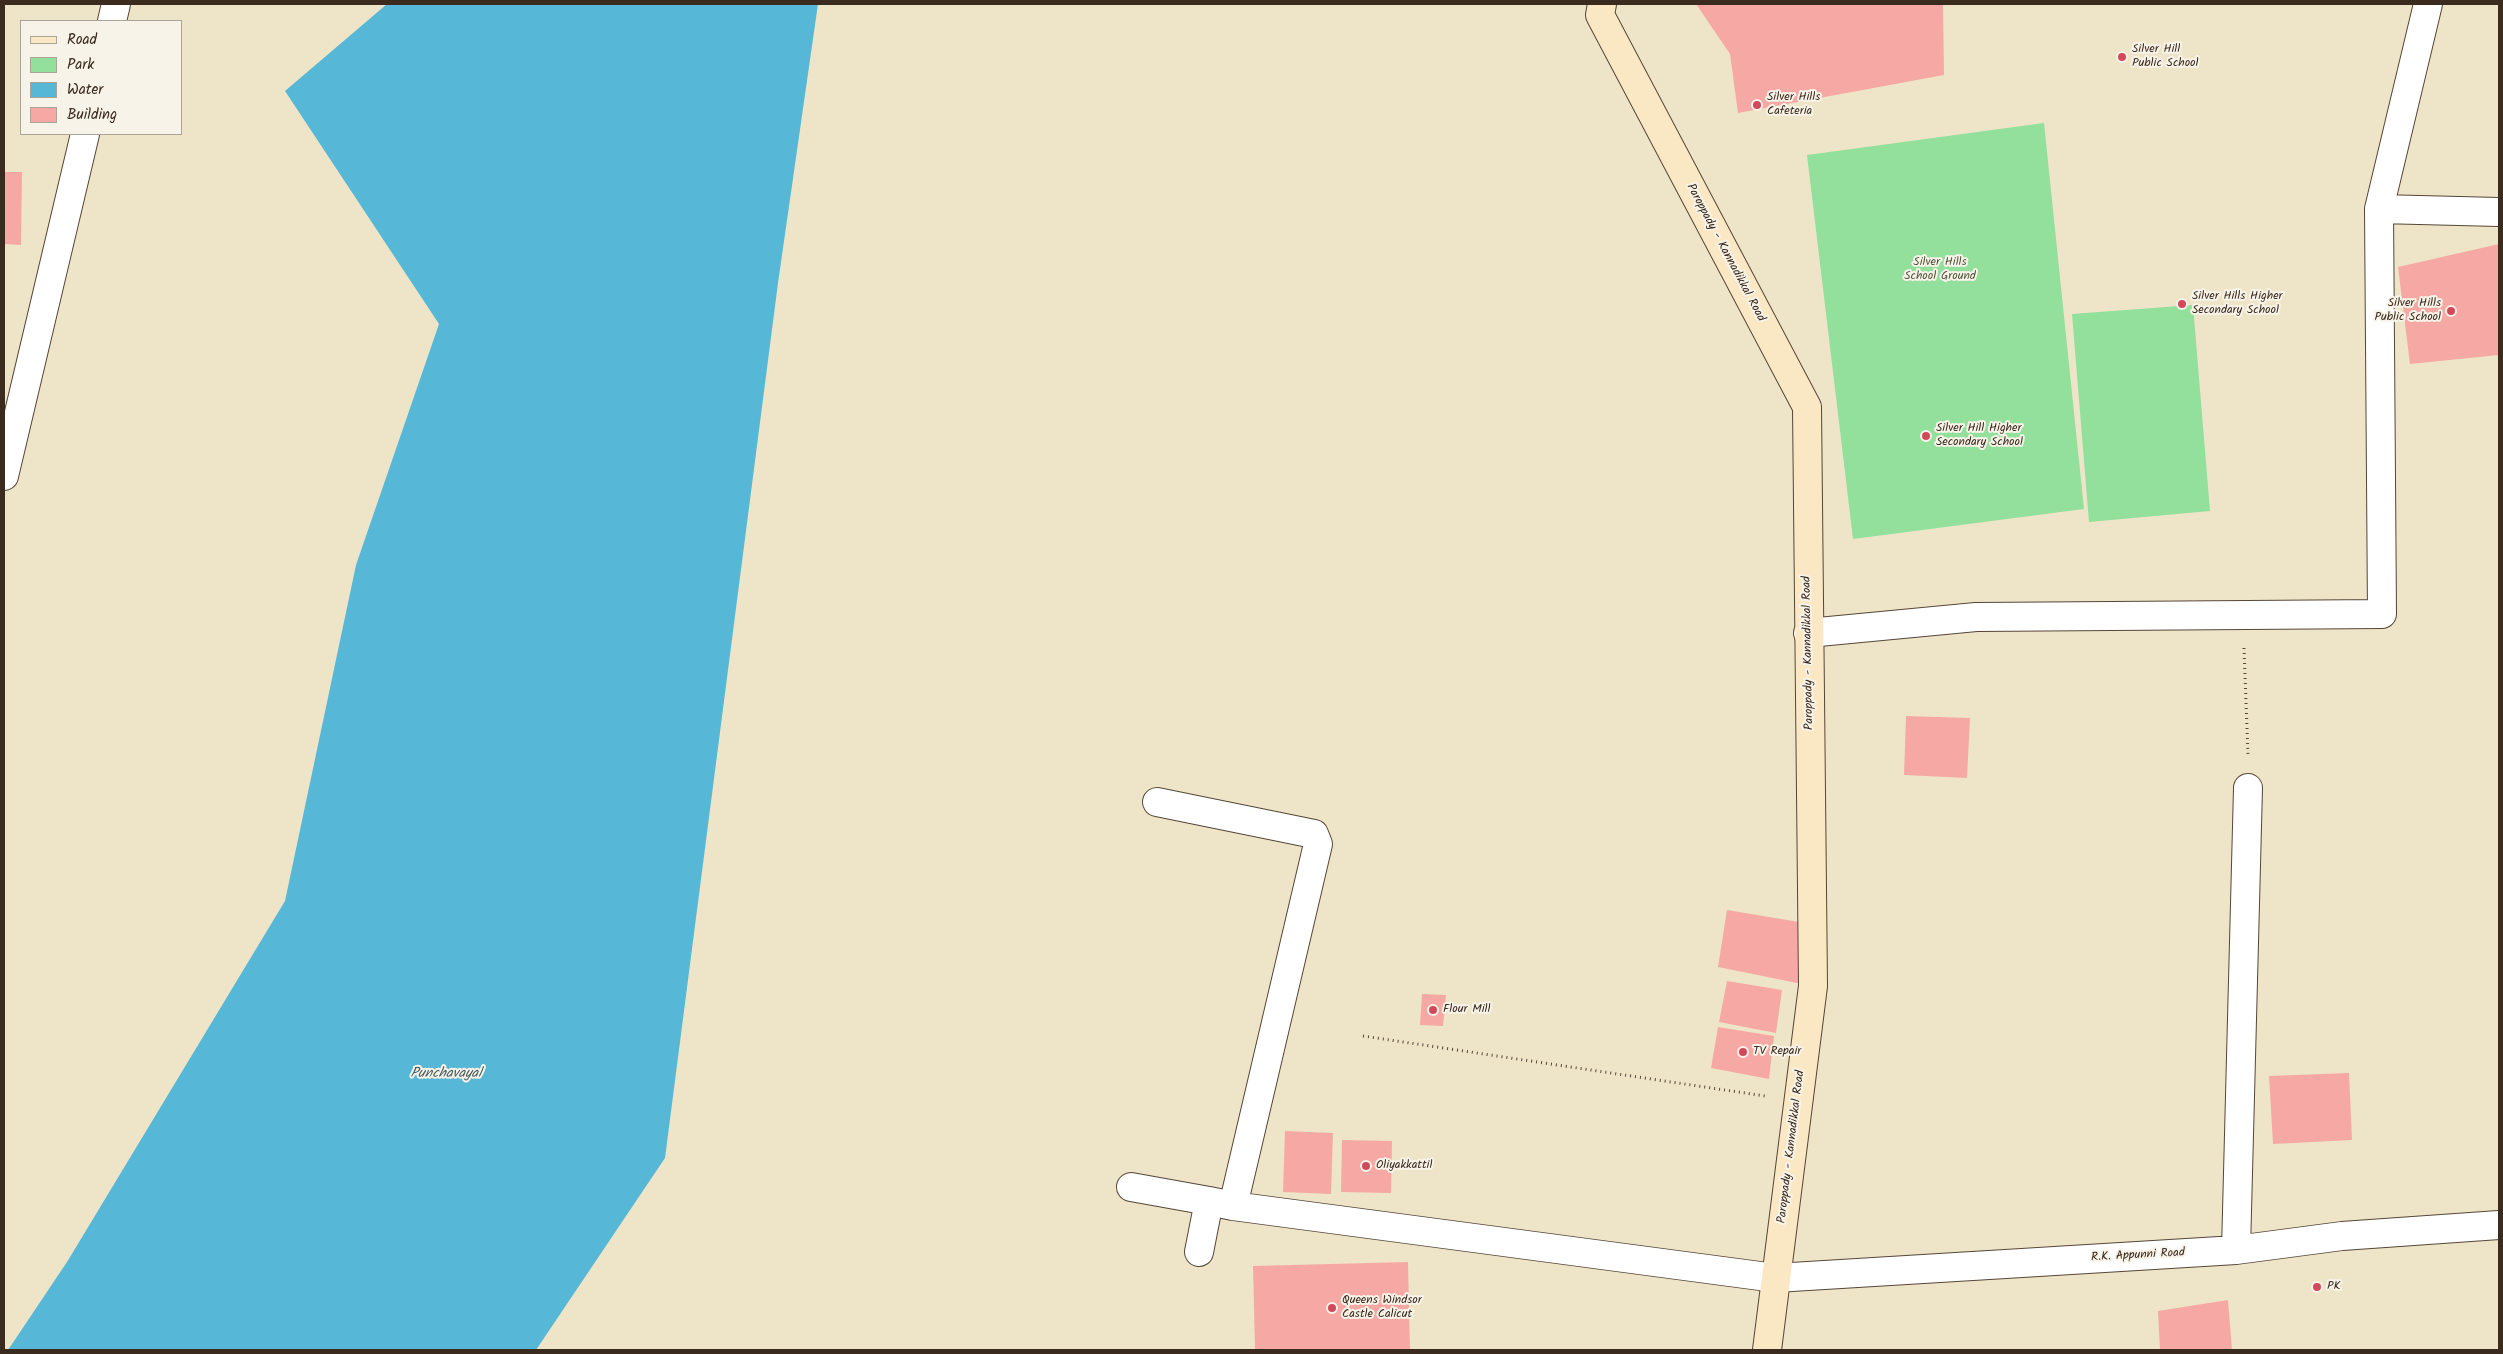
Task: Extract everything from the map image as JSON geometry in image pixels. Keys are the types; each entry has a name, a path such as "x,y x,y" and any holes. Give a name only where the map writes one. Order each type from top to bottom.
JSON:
{"main road":[{"name":"Paroppady - Kannadikkal Road","path":"1602,4 1600,15 1806,407 1813,986 1767,1350"}],"street":[{"path":"112,20 116,4"},
{"path":"1808,634 1976,617 2382,614 2379,209 2428,4"},
{"path":"4,476 85,135"},
{"path":"2379,209 2499,212"},
{"path":"2236,1250 2248,788"},
{"path":"1157,802 1314,834 1318,844 1221,1203 1199,1252"},
{"name":"R.K. Appunni Road","path":"1131,1187 1221,1203 1776,1278 2236,1250 2342,1236 2499,1225"}],"path":[{"path":"2243,615 2248,788"},
{"path":"1363,1036 1798,1101"}],"green space":[{"name":"Silver Hills School Ground","path":"2044,123 2084,509 1853,539 1807,155"},
{"path":"2193,305 2210,511 2089,522 2072,314"}],"water":[{"name":"Punchavayal","path":"387,4 818,4 778,283 665,1158 536,1350 8,1350 67,1262 285,901 356,565 439,324 285,91"}],"building":[{"path":"1696,4 1943,4 1944,75 1738,113 1730,54"},
{"path":"4,172 22,172 21,245 4,244"},
{"name":"Silver Hills Public School","path":"2499,244 2499,355 2410,364 2398,267"},
{"path":"1906,716 1970,718 1967,778 1904,775"},
{"path":"1727,910 1805,923 1802,984 1718,967"},
{"path":"1727,981 1782,990 1776,1033 1719,1022"},
{"name":"Flour Mill","path":"1422,994 1446,995 1443,1026 1420,1025"},
{"name":"TV Repair","path":"1718,1027 1774,1036 1769,1079 1711,1068"},
{"path":"2349,1073 2352,1140 2273,1144 2269,1076"},
{"path":"1285,1131 1333,1133 1331,1194 1283,1192"},
{"name":"Oliyakkattil","path":"1342,1140 1392,1141 1391,1193 1341,1192"},
{"name":"Queens Windsor Castle Calicut","path":"1408,1262 1410,1350 1255,1350 1253,1266"},
{"path":"2228,1300 2232,1350 2160,1350 2158,1311"}],"place":[{"name":"Silver Hill Public School","path":"2122,57"},
{"name":"Silver Hills Cafeteria","path":"1757,105"},
{"name":"Silver Hills Higher Secondary School","path":"2182,304"},
{"name":"Silver Hills Public School","path":"2451,311"},
{"name":"Silver Hill Higher Secondary School","path":"1926,436"},
{"name":"Flour Mill","path":"1433,1010"},
{"name":"TV Repair","path":"1743,1052"},
{"name":"Oliyakkattil","path":"1366,1166"},
{"name":"PK","path":"2317,1287"},
{"name":"Queens Windsor Castle Calicut","path":"1332,1308"}]}
